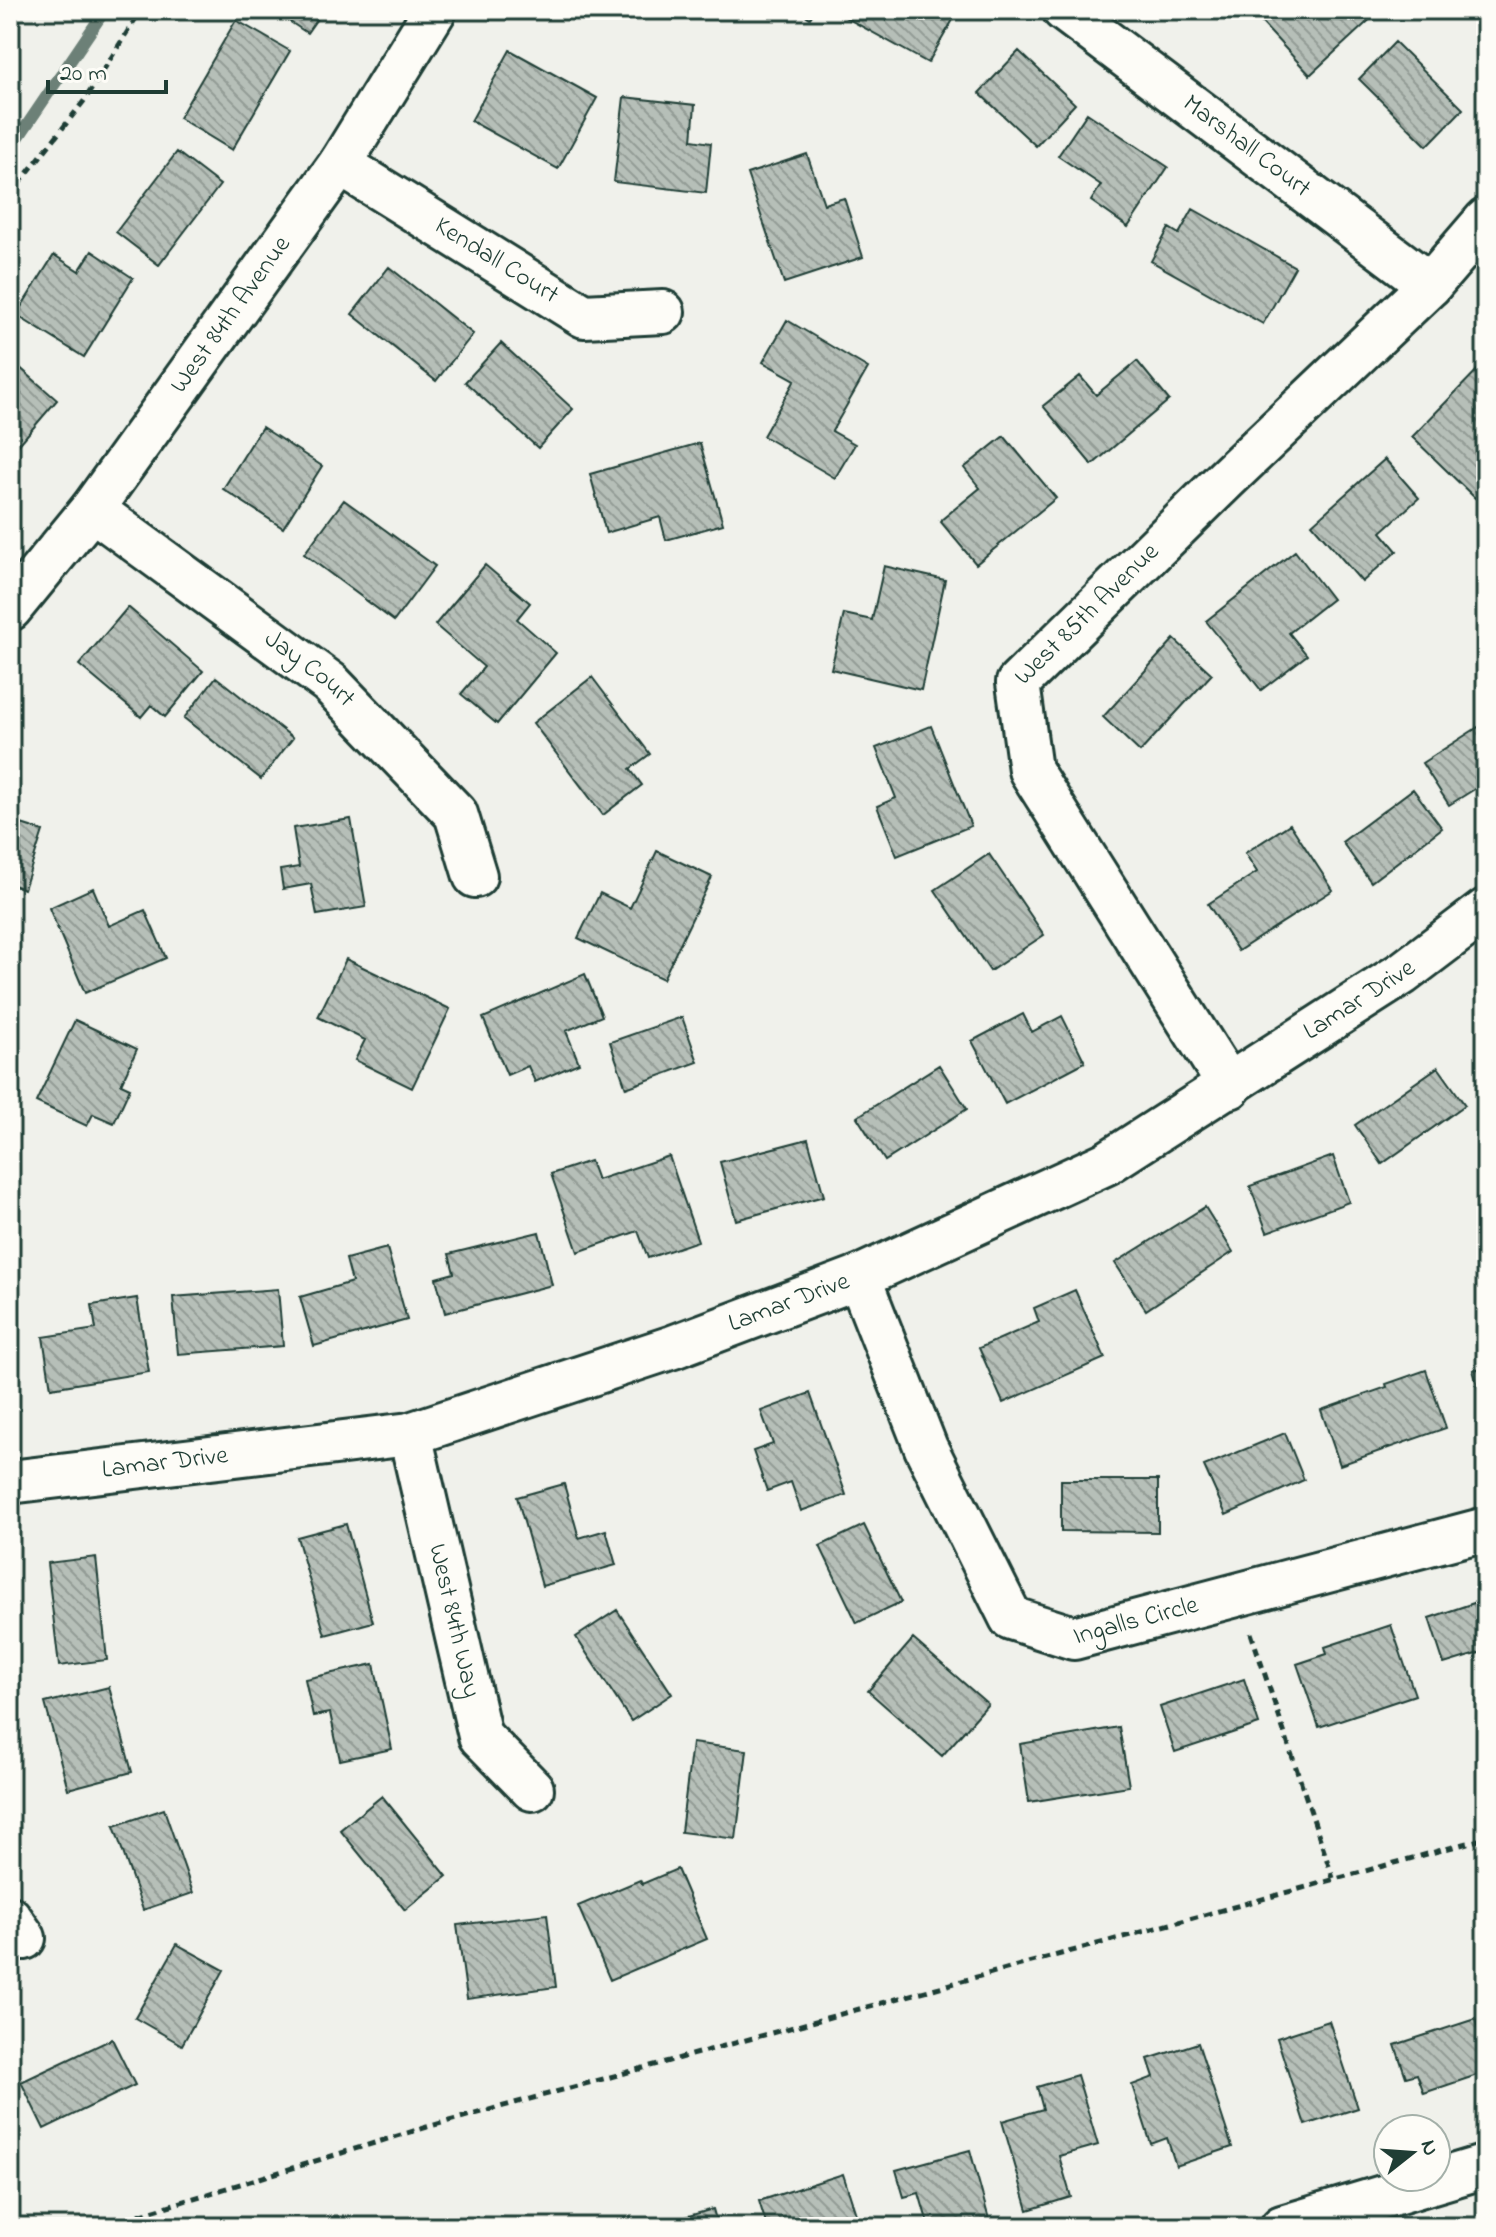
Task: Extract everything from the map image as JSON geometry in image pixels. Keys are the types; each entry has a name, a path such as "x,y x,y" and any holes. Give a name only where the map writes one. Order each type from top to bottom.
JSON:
{"street":[{"name":"West 84th Avenue","path":"10,609 92,509 340,164 435,10"},
{"name":"Marshall Court","path":"1064,10 1430,285"},
{"name":"Kendall Court","path":"340,164 584,316 663,312"},
{"name":"West 85th Avenue","path":"1230,1087 1030,770 1018,683 1430,285 1486,220"},
{"name":"Jay Court","path":"92,509 330,683 456,814 475,876"},
{"name":"Lamar Drive","path":"10,1482 410,1434 673,1347 859,1277 1107,1163 1230,1087 1403,973 1486,910"},
{"name":"Ingalls Circle","path":"859,1277 926,1448 1011,1618 1074,1638 1486,1529"},
{"name":"West 84th Way","path":"410,1434 480,1736 532,1789"},
{"path":"1282,2227 1486,2166"}],"path":[{"path":"10,195 84,101 141,10"},
{"path":"1238,1596 1333,1878"},
{"path":"99,2227 427,2127 1486,1838"}],"building":[{"path":"272,10 323,10 307,33"},
{"path":"798,10 815,10 810,18"},
{"path":"849,10 940,10 954,18 928,63 845,17"},
{"path":"1250,10 1374,10 1377,13 1310,75"},
{"path":"236,20 290,51 232,150 179,118"},
{"path":"1395,42 1463,109 1427,146 1359,79"},
{"path":"510,50 597,98 558,169 471,121"},
{"path":"1019,51 1075,104 1036,146 979,93"},
{"path":"624,97 695,105 692,140 711,143 706,193 614,182"},
{"path":"1087,113 1168,167 1128,227 1091,201 1101,185 1058,156"},
{"path":"177,152 220,185 159,265 116,232"},
{"path":"807,154 824,204 844,198 863,257 784,283 747,174"},
{"path":"1193,209 1295,267 1263,324 1151,261 1169,228 1179,234"},
{"path":"92,251 133,278 84,357 16,315 54,255 79,271"},
{"path":"389,267 473,334 436,381 352,314"},
{"path":"787,320 868,368 832,431 855,444 835,478 763,436 795,380 763,362"},
{"path":"501,343 573,409 538,448 465,382"},
{"path":"1137,361 1169,400 1092,465 1043,406 1080,376 1096,395"},
{"path":"1486,361 1486,487 1475,498 1412,437"},
{"path":"17,365 57,400 10,455 10,373"},
{"path":"262,427 322,466 283,528 223,489"},
{"path":"1004,436 1056,498 976,564 940,521 980,488 964,468"},
{"path":"700,443 723,524 666,540 660,517 606,533 590,474"},
{"path":"1385,459 1419,498 1381,532 1397,551 1362,582 1312,524"},
{"path":"344,500 435,566 394,621 304,554"},
{"path":"1295,551 1332,599 1289,633 1307,655 1261,690 1206,621"},
{"path":"485,565 530,603 517,619 556,653 497,724 461,694 484,667 435,625"},
{"path":"884,566 945,580 921,690 831,669 844,614 872,620"},
{"path":"128,607 203,671 165,717 151,705 141,717 79,665"},
{"path":"1174,639 1212,674 1140,752 1103,717"},
{"path":"216,677 293,738 261,779 184,718"},
{"path":"592,677 650,754 630,769 642,785 603,815 533,723"},
{"path":"1486,722 1486,782 1449,805 1422,763"},
{"path":"931,726 971,826 897,856 877,806 896,798 876,748"},
{"path":"1413,789 1442,828 1371,882 1342,842"},
{"path":"10,797 19,800 12,821 43,831 24,889 10,884"},
{"path":"351,819 366,907 317,915 311,884 283,889 280,870 299,867 293,828"},
{"path":"1290,824 1333,890 1238,951 1208,904 1257,872 1245,853"},
{"path":"657,851 712,877 663,979 578,938 600,893 630,908"},
{"path":"989,854 1044,935 990,971 935,890"},
{"path":"93,888 109,926 145,910 166,958 85,993 49,908"},
{"path":"346,959 450,1009 412,1088 355,1060 365,1040 318,1017"},
{"path":"585,974 602,1016 566,1031 579,1063 535,1082 528,1066 507,1075 483,1018"},
{"path":"1023,1014 1032,1032 1062,1016 1085,1062 1005,1104 972,1041"},
{"path":"682,1017 698,1062 626,1088 610,1042"},
{"path":"75,1020 137,1049 121,1084 130,1088 114,1123 93,1114 87,1126 36,1102"},
{"path":"939,1065 967,1109 885,1161 857,1117"},
{"path":"1438,1067 1465,1105 1382,1164 1355,1125"},
{"path":"808,1139 824,1196 736,1220 720,1162"},
{"path":"669,1156 698,1241 648,1258 638,1231 578,1252 551,1174 590,1161 597,1180"},
{"path":"1333,1156 1349,1202 1267,1232 1250,1186"},
{"path":"10,1164 16,1186 10,1188"},
{"path":"1205,1207 1233,1252 1146,1310 1115,1263"},
{"path":"539,1232 552,1285 445,1313 436,1278 454,1273 449,1254"},
{"path":"387,1248 407,1320 314,1346 300,1297 352,1282 346,1259"},
{"path":"278,1289 283,1346 178,1354 173,1297"},
{"path":"1075,1290 1105,1358 1003,1403 979,1348 1039,1322 1034,1308"},
{"path":"137,1298 149,1372 51,1388 43,1337 96,1329 92,1305"},
{"path":"10,1325 19,1390 10,1391"},
{"path":"1486,1367 1486,1415 1473,1370"},
{"path":"1426,1370 1446,1428 1340,1465 1321,1410"},
{"path":"810,1393 846,1495 801,1511 791,1482 767,1491 753,1451 773,1444 761,1411"},
{"path":"1285,1433 1304,1480 1226,1515 1204,1466"},
{"path":"1061,1480 1158,1480 1158,1532 1061,1531"},
{"path":"564,1484 579,1538 606,1530 616,1565 542,1586 517,1497"},
{"path":"346,1524 373,1622 325,1635 297,1537"},
{"path":"864,1525 901,1602 857,1623 820,1546"},
{"path":"96,1557 107,1660 59,1666 47,1563"},
{"path":"1486,1599 1486,1651 1444,1664 1429,1618"},
{"path":"617,1610 672,1694 631,1721 576,1637"},
{"path":"1391,1625 1415,1695 1319,1727 1297,1664 1327,1654 1325,1647"},
{"path":"913,1639 988,1704 942,1756 868,1691"},
{"path":"374,1664 392,1749 340,1760 330,1713 313,1716 305,1679"},
{"path":"1244,1679 1259,1724 1175,1752 1160,1707"},
{"path":"109,1687 132,1772 68,1789 45,1703"},
{"path":"1119,1727 1129,1786 1029,1802 1020,1744"},
{"path":"692,1743 747,1750 736,1839 681,1832"},
{"path":"382,1796 447,1876 405,1910 340,1830"},
{"path":"164,1809 193,1893 143,1910 114,1826"},
{"path":"677,1869 707,1939 610,1980 578,1906 640,1880 642,1884"},
{"path":"547,1914 556,1987 467,1999 457,1925"},
{"path":"177,1944 224,1970 182,2045 135,2018"},
{"path":"1475,2019 1486,2053 1486,2072 1424,2093 1417,2074 1406,2077 1395,2045"},
{"path":"1329,2021 1358,2108 1305,2125 1277,2038"},
{"path":"112,2039 135,2085 44,2129 21,2082"},
{"path":"1198,2043 1232,2147 1176,2166 1167,2138 1151,2144 1132,2085 1154,2077 1148,2059"},
{"path":"1077,2075 1098,2145 1059,2156 1071,2197 1028,2210 1002,2121 1043,2109 1037,2087"},
{"path":"970,2150 990,2223 975,2227 929,2227 919,2193 904,2197 896,2170"},
{"path":"843,2174 860,2227 767,2227 759,2201"},
{"path":"713,2209 718,2227 650,2227"}],"waterway":[{"path":"10,150 105,10"}]}
